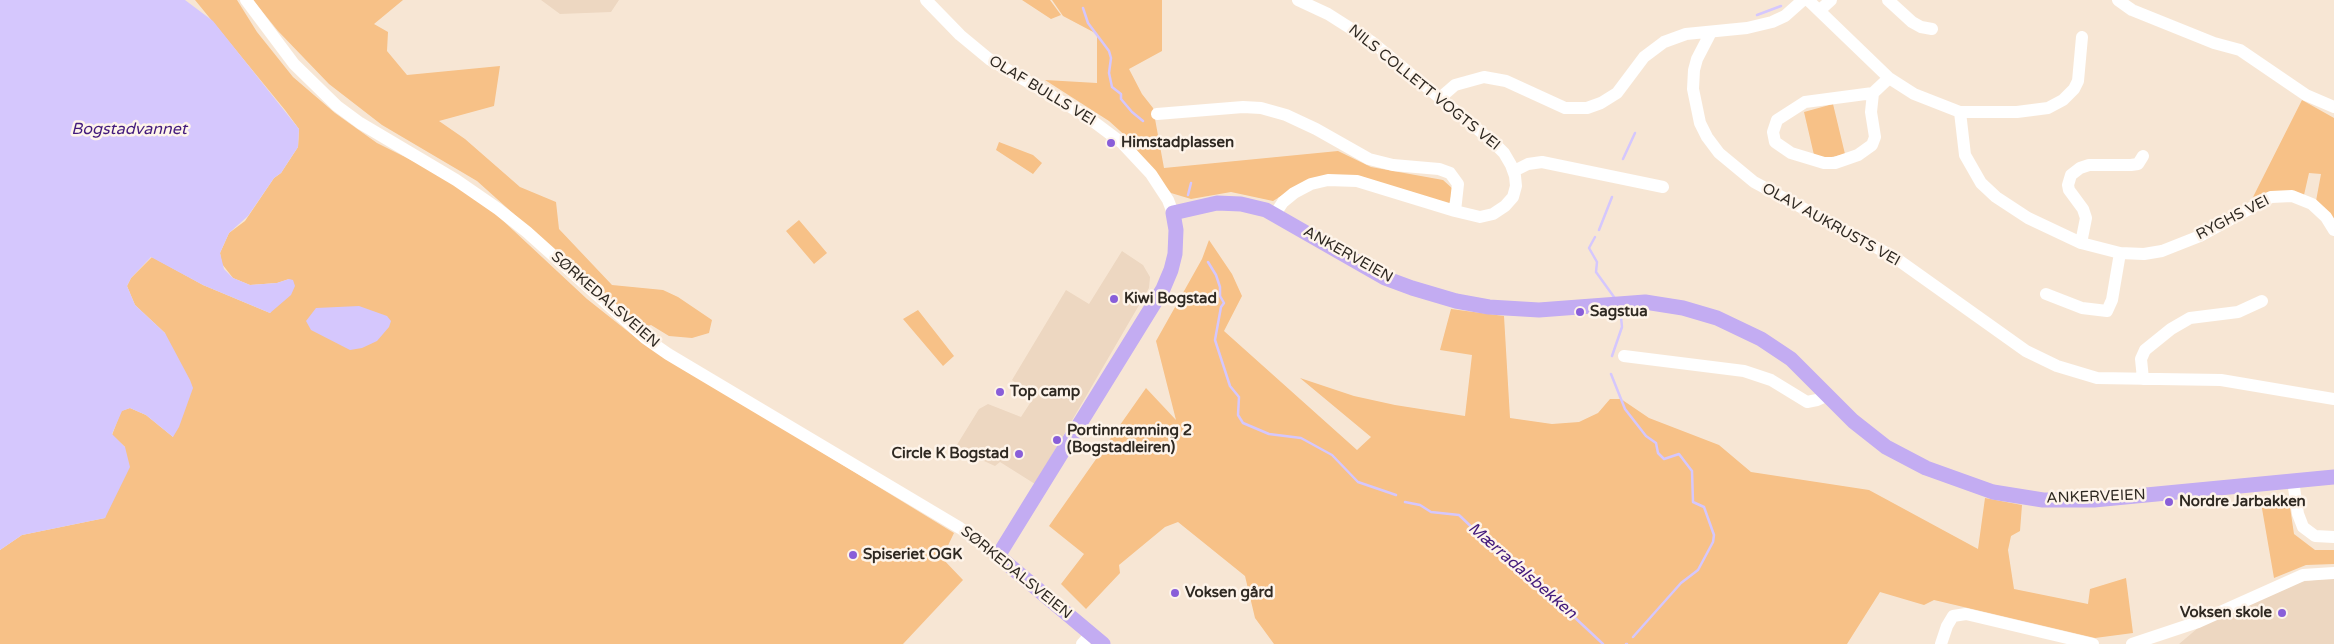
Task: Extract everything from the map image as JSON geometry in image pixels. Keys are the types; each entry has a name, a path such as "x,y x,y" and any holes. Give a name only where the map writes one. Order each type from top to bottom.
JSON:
{"main road":[{"name":"ANKERVEIEN","path":"1173,213 1208,204 1229,202 1250,205 1275,214 1378,275 1412,288 1456,301 1489,307 1539,310 1645,302 1663,304 1706,314 1736,326 1770,344 1796,363 1860,428 1896,453 1962,482 2002,494 2048,500 2094,500 2334,477"},
{"path":"998,556 1167,280 1176,246 1173,213"},
{"name":"SØRKEDALSVEIEN","path":"998,556 1092,641"}],"street":[{"name":"SØRKEDALSVEIEN","path":"246,0 294,64 338,106 360,122 456,180 498,209 527,232 645,338 676,360 960,528 998,556"},
{"name":"OLAF BULLS VEI","path":"926,0 960,35 989,59 1097,123 1138,159 1161,187 1173,213"},
{"name":"NILS COLLETT VOGTS VEI","path":"1298,0 1328,14 1356,31 1500,148 1508,158 1514,171"},
{"path":"1440,98 1454,85 1484,77 1506,81 1565,108 1587,108 1601,103 1617,93 1639,63 1657,46 1686,34 1747,28 1772,22 1785,16 1802,0"},
{"path":"1808,0 1889,78 1920,96 1960,112 2017,112 2048,108 2063,100 2074,89 2078,81 2082,37"},
{"path":"1820,10 1831,0"},
{"path":"1888,0 1912,22 1932,29"},
{"path":"2118,0 2132,10 2214,43 2240,50 2306,95 2334,107"},
{"name":"OLAV AUKRUSTS VEI","path":"1711,32 1694,70 1693,89 1697,112 1703,130 1712,144 1745,176 1894,257 2012,343 2042,359 2071,371 2097,378 2221,380 2334,399"},
{"path":"1873,93 1871,112 1874,137 1872,145 1858,155 1835,163 1824,163 1791,153 1775,142 1773,132 1777,120 1805,102 1873,93 1889,78"},
{"path":"1157,114 1243,107 1261,108 1286,115 1309,125 1369,159 1393,165 1439,169 1450,174 1458,184 1455,211"},
{"name":"RYGHS VEI","path":"1960,112 1965,155 1981,183 1996,197 2028,218 2081,243 2120,253 2144,254 2183,244 2271,197 2292,196 2312,204 2326,217 2334,230"},
{"path":"2081,243 2086,218 2083,209 2069,190 2068,185 2071,175 2080,168 2089,165 2132,166 2138,164 2143,156"},
{"path":"1275,214 1288,197 1320,182 1336,179 1362,182 1480,217 1500,211 1510,201 1515,191 1514,171 1528,164 1542,162 1663,188"},
{"path":"2046,294 2082,308 2107,311 2112,300 2120,253"},
{"path":"2143,379 2142,354 2148,346 2166,333 2190,318 2238,312 2262,301"},
{"path":"1624,356 1744,371 1771,380 1807,402 1828,395"},
{"path":"2293,481 2298,514 2303,527 2315,536 2334,538"},
{"path":"2132,644 2179,630 2303,574 2334,573"},
{"path":"1941,644 1947,626 1953,616 1966,614 2093,644"}],"shaded area":[{"path":"195,0 237,0 257,32 293,77 335,113 377,143 439,174 484,203 587,299 640,341 954,533 942,558 963,580 903,644 0,644 0,550 22,535 105,518 125,447 112,435 121,411 130,408 146,415 173,437 165,333 135,305 127,286 131,278 152,257 203,285 270,313 289,279 277,283 250,285 233,278 222,264 220,253 229,233 245,221 274,178 281,173 298,147 299,129"},
{"path":"253,0 403,0 374,24 388,32 387,51 407,75 500,66 494,106 439,121 465,139 520,187 556,202 559,229 612,285 663,290 678,297 712,320 709,333 692,338 669,336 651,325 641,328 477,181 382,125 329,84 278,31"},
{"path":"541,0 619,0 611,12 560,14"},
{"path":"1022,0 1050,0 1061,15 1051,19"},
{"path":"1052,0 1162,0 1162,51 1129,69 1142,94 1153,108 1164,168 1338,151 1371,167 1443,180 1453,189 1449,204 1366,180 1302,183 1273,201 1231,192 1191,199 1171,193 1150,169 1129,139 1109,121 1045,80 1097,83 1097,34 1063,16"},
{"path":"2302,100 2334,118 2334,221 2316,201 2321,174 2309,173 2304,195 2271,191 2253,197"},
{"path":"1833,104 1845,154 1827,158 1814,155 1804,112"},
{"path":"999,142 1033,155 1042,163 1033,174 996,150"},
{"path":"799,220 827,253 814,264 786,231"},
{"path":"1209,240 1232,274 1242,296 1224,331 1357,450 1371,437 1300,378 1354,396 1395,405 1465,416 1472,355 1440,350 1451,309 1504,316 1510,418 1552,424 1579,422 1598,413 1610,399 1621,399 1649,418 1719,445 1751,472 1869,490 1978,549 1985,498 2022,505 2020,531 2011,536 2008,550 2014,589 2088,604 2090,589 2126,578 2133,633 2095,638 1934,600 1924,605 1880,592 1847,644 1274,644 1255,618 1245,576 1178,522 1165,527 1119,565 1120,573 1086,609 1061,584 1084,554 1049,526 1146,388 1176,420 1156,341 1202,259"},
{"path":"1122,251 1143,265 1150,277 1149,288 1035,484 1000,462 995,466 955,448 979,409 988,404 1021,417 1034,397 1012,380 1066,290 1089,304"},
{"path":"918,310 954,356 943,366 903,319"},
{"path":"2281,495 2290,507 2294,534 2315,550 2334,550 2334,564 2306,565 2274,578 2260,497"},
{"name":"Voksen skole","path":"2334,578 2334,644 2179,644 2205,622 2297,582"}],"water":[{"name":"Bogstadvannet","path":"0,0 185,0 213,21 299,129 298,147 248,216 229,233 220,253 224,269 233,278 250,285 293,280 295,286 291,295 270,313 203,285 151,257 131,278 127,286 135,305 165,333 193,388 179,427 173,437 146,415 130,408 122,411 112,434 125,447 130,467 105,518 22,535 0,550"},
{"path":"359,306 387,316 391,321 389,327 377,341 362,348 350,350 311,330 306,321 316,308"}],"waterway":[{"path":"1757,15 1781,6"},
{"name":"Mærradalsbekken","path":"1083,8 1088,23 1109,51 1111,58 1109,73 1112,87 1121,94 1121,99 1132,112 1143,121"},
{"path":"1623,159 1635,133"},
{"name":"Mærradalsbekken","path":"1188,195 1191,183"},
{"path":"1599,230 1612,197"},
{"path":"1595,237 1589,248 1597,262 1596,272 1614,297"},
{"name":"Mærradalsbekken","path":"1208,262 1216,275 1220,287 1220,296 1224,303 1221,307 1215,340 1230,386 1239,397 1238,415 1243,423 1269,434 1301,438 1332,455 1358,482 1396,495"},
{"path":"1612,356 1622,327 1621,317"},
{"path":"1611,374 1625,409 1646,436 1656,443 1658,453 1664,459 1679,454 1692,471 1693,502 1704,507 1714,535 1713,542 1698,570 1681,583 1633,637"},
{"name":"Mærradalsbekken","path":"1405,502 1420,505 1431,512 1459,515 1484,539 1497,545 1603,644"}],"place":[{"name":"Himstadplassen","path":"1111,143"},
{"name":"Kiwi Bogstad","path":"1114,299"},
{"name":"Sagstua","path":"1580,312"},
{"name":"Top camp","path":"1000,392"},
{"name":"Portinnramning 2 (Bogstadleiren)","path":"1057,440"},
{"name":"Circle K Bogstad","path":"1019,454"},
{"name":"Nordre Jarbakken","path":"2169,502"},
{"name":"Spiseriet OGK","path":"853,555"},
{"name":"Voksen gård","path":"1175,593"},
{"name":"Voksen skole","path":"2282,613"}]}
